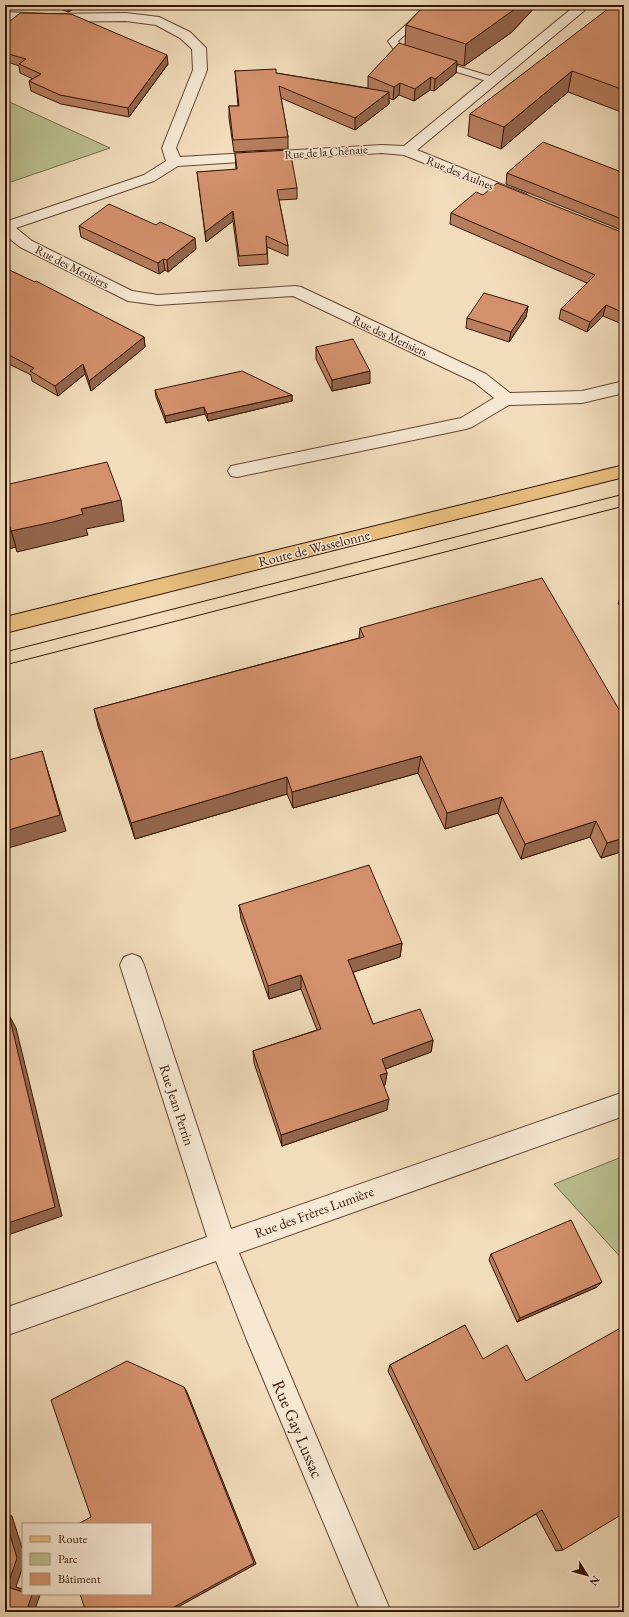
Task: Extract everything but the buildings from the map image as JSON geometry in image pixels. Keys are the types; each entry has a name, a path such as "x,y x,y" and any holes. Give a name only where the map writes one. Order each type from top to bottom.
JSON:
{"main road":[{"name":"Route de Wasselonne","path":"5,624 624,471"}],"street":[{"path":"407,151 584,5"},
{"path":"5,16 48,18 126,17 159,21 185,35 199,48 200,70 169,148 174,162"},
{"name":"Rue de la Chênaie","path":"5,227 148,178 174,162 382,148 407,151"},
{"name":"Rue des Aulnes","path":"407,151 537,204"},
{"name":"Rue des Merisiers","path":"5,227 26,244 128,296 158,300 295,291 480,378 506,399"},
{"path":"237,471 466,423 506,399 582,397 624,388"},
{"name":"Rue Jean Perrin","path":"132,965 223,1245"},
{"name":"Rue des Frères Lumière","path":"5,1322 624,1104"},
{"name":"Rue Gay Lussac","path":"223,1245 260,1338 376,1612"}],"lane":[{"path":"426,12 393,41 399,51 494,80"}],"green space":[{"path":"5,100 110,148 5,184"},
{"path":"624,1156 624,1261 554,1184"}],"tram line":[{"path":"5,652 624,494"},
{"path":"5,665 624,506"}]}
